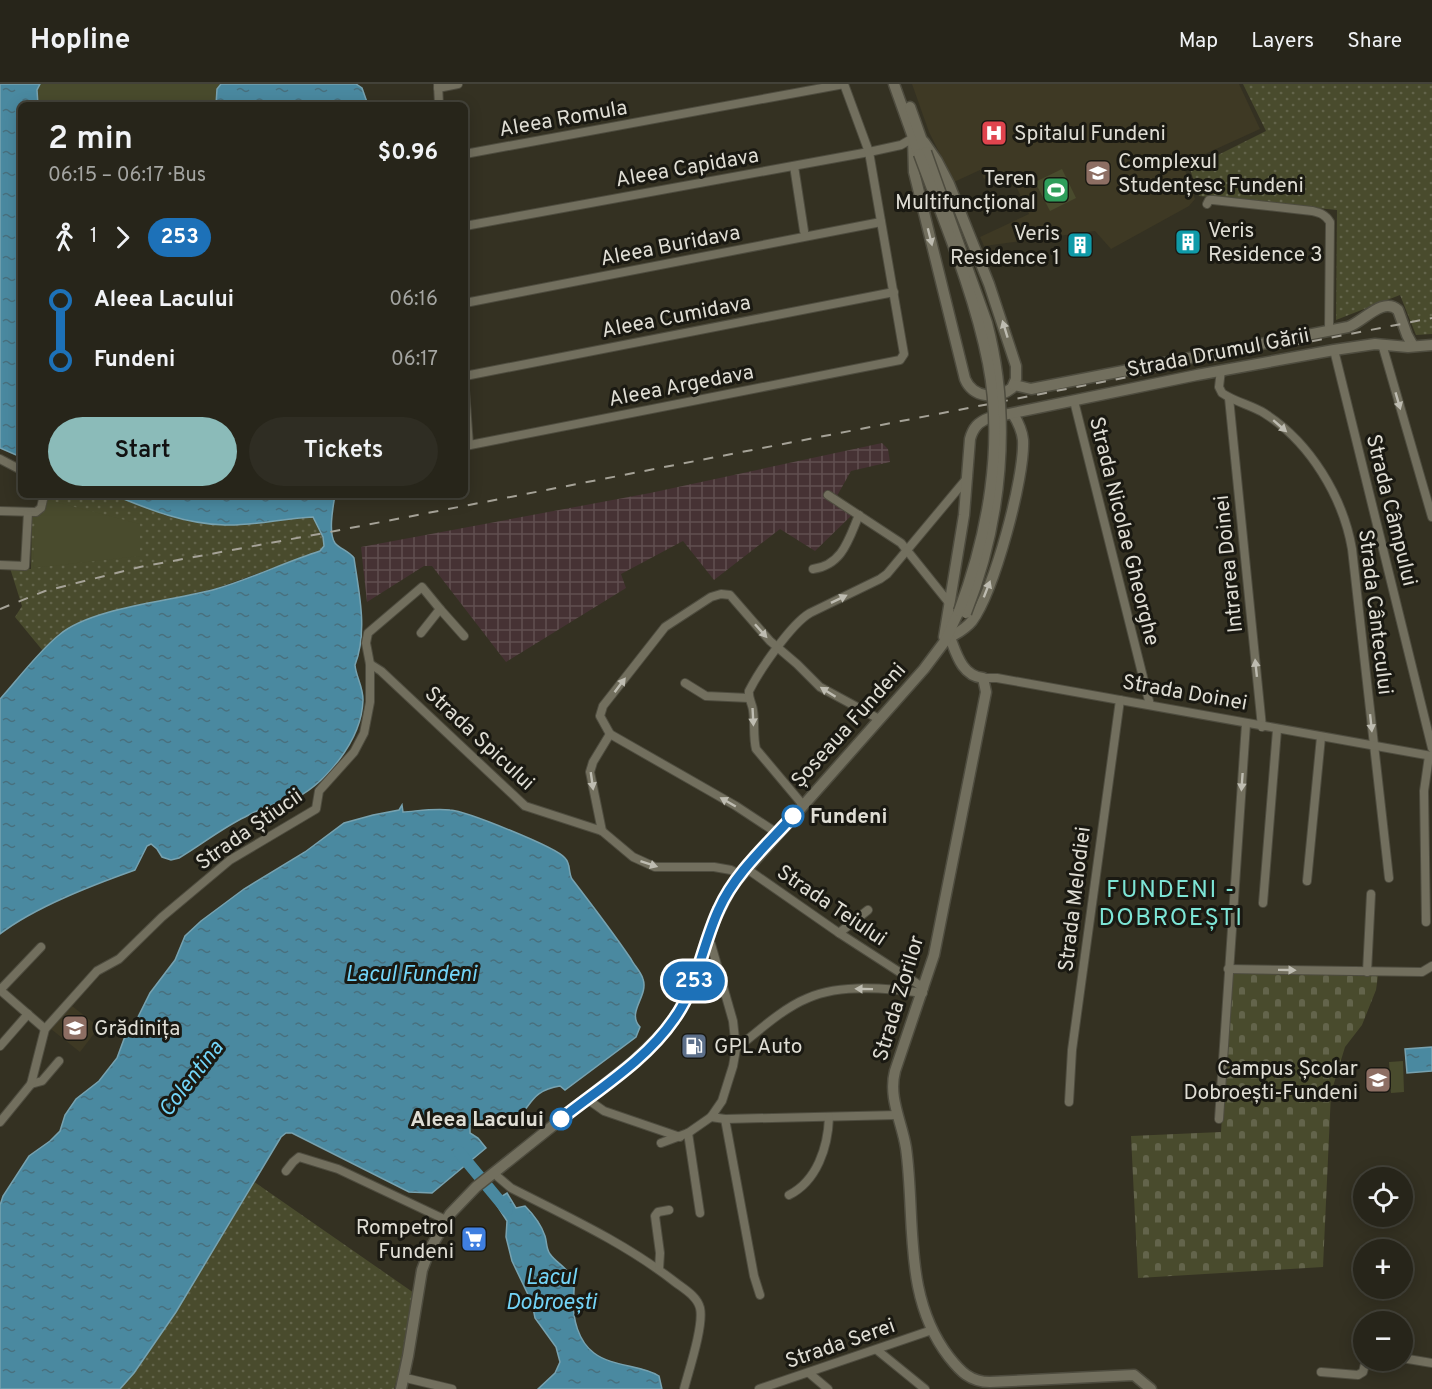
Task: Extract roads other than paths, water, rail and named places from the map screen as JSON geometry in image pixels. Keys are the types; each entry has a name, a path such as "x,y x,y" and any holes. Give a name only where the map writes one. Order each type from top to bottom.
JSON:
{"street":[{"path":"439,102 438,86 458,84"},
{"path":"844,84 869,152 894,292"},
{"name":"Aleea Romula","path":"468,153 844,84"},
{"name":"Șoseaua Fundeni","path":"894,84 917,137 945,175 989,284 1016,366 1014,385 1007,392 987,396 976,393 967,385 914,172 917,137"},
{"name":"Șoseaua Fundeni","path":"400,1389 410,1346 421,1275 430,1249 446,1220 496,1176 650,1054 673,1028 694,994 725,905 745,873 909,693 949,640 974,566 984,523 993,443 992,388 975,313 901,84"},
{"name":"Aleea Capidava","path":"468,225 869,152 901,145 917,137"},
{"path":"794,166 804,231"},
{"path":"1207,204 1209,200 1213,200 1320,213 1328,218 1330,222 1329,331"},
{"name":"Aleea Buridava","path":"468,302 881,222"},
{"name":"Aleea Argedava","path":"468,446 897,362 904,354 894,292"},
{"name":"Aleea Cumidava","path":"468,375 894,292"},
{"path":"1014,385 1031,389 1354,326 1382,307 1392,306 1398,310 1413,346"},
{"path":"1382,344 1432,517"},
{"name":"Strada Drumul Gării","path":"1013,414 1221,370 1334,350 1382,344 1432,345"},
{"name":"Strada Câmpului","path":"1334,350 1431,753"},
{"path":"1221,370 1219,387 1222,393 1229,398"},
{"name":"Intrarea Doinei","path":"1229,398 1262,727"},
{"name":"Strada Cântecului","path":"1229,398 1245,403 1265,414 1292,438 1312,461 1339,504 1349,531 1389,878"},
{"name":"Strada Nicolae Gheorghe","path":"1074,401 1150,705"},
{"name":"Șoseaua Fundeni","path":"589,1101 651,1047 675,1018 690,992 718,910 745,873 777,833 949,640 967,627 978,612 1010,517 1019,476 1023,448 1022,433 1013,414 984,420 976,426 970,439 958,609 949,640"},
{"path":"0,459 18,469"},
{"path":"803,805 756,749 753,707 749,698 751,686 778,648 805,616 880,579 909,550 968,477"},
{"path":"828,495 889,533 909,550 958,609"},
{"path":"0,511 39,511 44,498"},
{"path":"0,566 25,566 28,512"},
{"path":"813,569 827,565 839,557 859,515"},
{"name":"Strada Știucii","path":"0,1122 31,1084 45,1029 97,971 119,959 154,924 223,866 245,850 316,808 319,791 354,752 364,733 369,702 370,664 366,643 368,633 419,588 424,589 440,609"},
{"path":"777,833 736,806 610,734 601,720 603,706 665,627 711,597 721,594 730,595 758,628 826,692 879,719"},
{"path":"421,633 440,609 464,636"},
{"path":"949,640 966,670 972,675 983,678"},
{"name":"Strada Spicului","path":"370,664 381,671 525,806 602,831 633,857 647,864 665,868 714,867 745,873"},
{"name":"Strada Doinei","path":"983,678 997,678 1150,705 1374,747 1431,753"},
{"name":"Strada Zorilor","path":"983,678 986,692 934,955 893,1078 893,1093 906,1149 915,1276 919,1299 932,1330 955,1364 965,1375 974,1380 990,1382 1134,1375 1151,1389"},
{"path":"685,683 706,696 749,698"},
{"name":"Strada Melodiei","path":"1069,1102 1072,1050 1120,700"},
{"path":"1219,1119 1246,723"},
{"path":"1263,903 1277,730"},
{"path":"602,831 590,772 593,762 610,734"},
{"path":"1307,881 1321,737"},
{"path":"1426,922 1424,791 1431,753"},
{"name":"Strada Teiului","path":"745,873 923,990"},
{"path":"1367,972 1371,894"},
{"path":"839,933 868,910"},
{"path":"661,1143 684,1135 711,1117 726,1093 736,1049 733,1021 711,944"},
{"path":"40,947 0,990 45,1029"},
{"path":"1228,969 1422,972 1432,966"},
{"path":"736,1049 803,1000 816,994 857,989 923,990"},
{"path":"0,1046 28,1014"},
{"path":"31,1084 42,1081 59,1061"},
{"path":"589,1101 604,1110 684,1135"},
{"path":"711,1117 725,1119 898,1115"},
{"path":"789,1195 799,1189 821,1158 827,1144 829,1117"},
{"path":"725,1119 754,1276 760,1295"},
{"path":"684,1135 700,1213"},
{"path":"286,1172 299,1157 322,1163 446,1220"},
{"path":"496,1176 511,1188 626,1246 693,1297 700,1309 699,1324 684,1389"},
{"name":"Șoseaua Fundeni","path":"409,1384 429,1269 460,1206"},
{"path":"658,1269 660,1253 655,1216 658,1212 669,1210"},
{"name":"Strada Serei","path":"759,1389 932,1330"},
{"path":"877,1350 925,1389"},
{"path":"1413,1360 1432,1363"},
{"path":"1321,1372 1358,1375 1363,1371"},
{"path":"809,1373 828,1389"},
{"path":"409,1384 452,1389"}],"water":[{"path":"0,84 40,84 37,90 38,102 18,102 18,456 0,448"},
{"path":"221,84 356,84 362,88 367,102 216,102 217,89"},
{"path":"121,498 335,498 333,539 354,558 360,598 361,639 355,665 363,700 356,731 339,760 328,773 302,795 286,803 271,805 248,815 179,858 171,860 162,857 151,844 147,846 135,870 47,906 0,934 0,699 44,649 73,625 112,611 229,585 320,551 324,546 323,537 313,517 225,525 196,522"},
{"name":"Lacul Fundeni","path":"402,805 403,812 444,809 473,816 529,838 565,858 572,879 617,938 642,976 643,992 635,1016 640,1027 636,1037 565,1090 560,1086 541,1092 522,1113 510,1121 478,1120 470,1125 470,1133 478,1138 486,1148 432,1193 409,1192 292,1133 286,1133 281,1137 176,1312 134,1373 120,1389 0,1389 0,1205 3,1196 29,1156 60,1131 65,1115 76,1099 99,1081 117,1058 124,1039 131,1031 150,993 175,960 185,936 244,889 305,852 344,823 399,810"},
{"path":"1432,1047 1432,1071 1407,1073 1405,1049"},
{"name":"Lacul Dobroești","path":"507,1193 516,1208 525,1206 534,1216 546,1238 549,1252 571,1277 574,1285 575,1322 584,1342 601,1358 659,1376 662,1389 538,1389 555,1373 560,1362 556,1347 535,1318 532,1303 512,1261 506,1237 507,1221 494,1201"}],"waterway":[{"name":"Colentina","path":"459,1152 507,1210"}],"railway":[{"path":"0,609 45,591 140,567 1432,318"}],"place":[{"name":"Spitalul Fundeni","path":"994,133"},
{"name":"Complexul Studențesc Fundeni","path":"1098,173"},
{"name":"Teren Multifuncțional","path":"1056,190"},
{"name":"Veris Residence 3","path":"1188,242"},
{"name":"Veris Residence 1","path":"1080,245"},
{"name":"Fundeni","path":"793,816"},
{"name":"Grădinița","path":"75,1028"},
{"name":"GPL Auto","path":"694,1046"},
{"name":"Campus Școlar Dobroești-Fundeni","path":"1378,1080"},
{"name":"Aleea Lacului","path":"561,1119"},
{"name":"Rompetrol Fundeni","path":"474,1239"}],"district":[{"name":"FUNDENI - DOBROEȘTI","path":"1171,903"}]}
